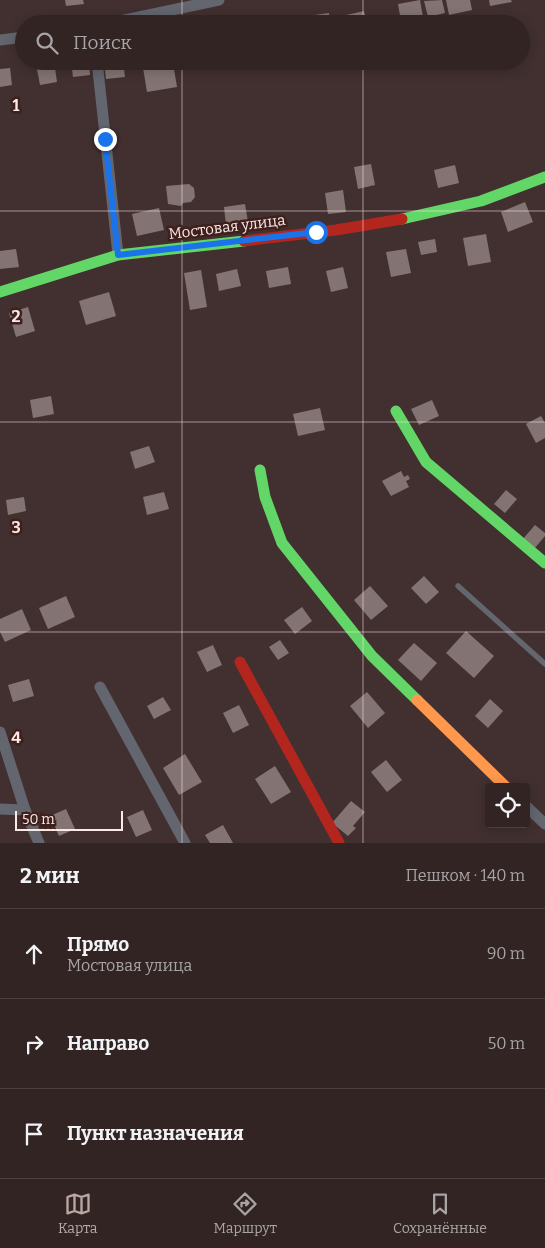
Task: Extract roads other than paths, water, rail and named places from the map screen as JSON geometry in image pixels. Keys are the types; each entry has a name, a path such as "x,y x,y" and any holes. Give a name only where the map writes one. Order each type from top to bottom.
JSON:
{"street":[{"path":"144,15 204,1 219,0"},
{"path":"0,40 15,38"},
{"path":"98,70 118,255"},
{"name":"Мостовая улица","path":"0,292 118,255 336,230 410,218 481,201 545,177"},
{"path":"396,411 426,462 545,563"},
{"path":"260,470 265,497 282,543 372,656 502,783"},
{"path":"240,662 339,843"},
{"path":"100,687 185,843"},
{"path":"0,732 25,810 39,843"},
{"path":"0,809 25,810"},
{"path":"530,810 545,824"}],"lane":[{"path":"458,586 545,664"}]}
